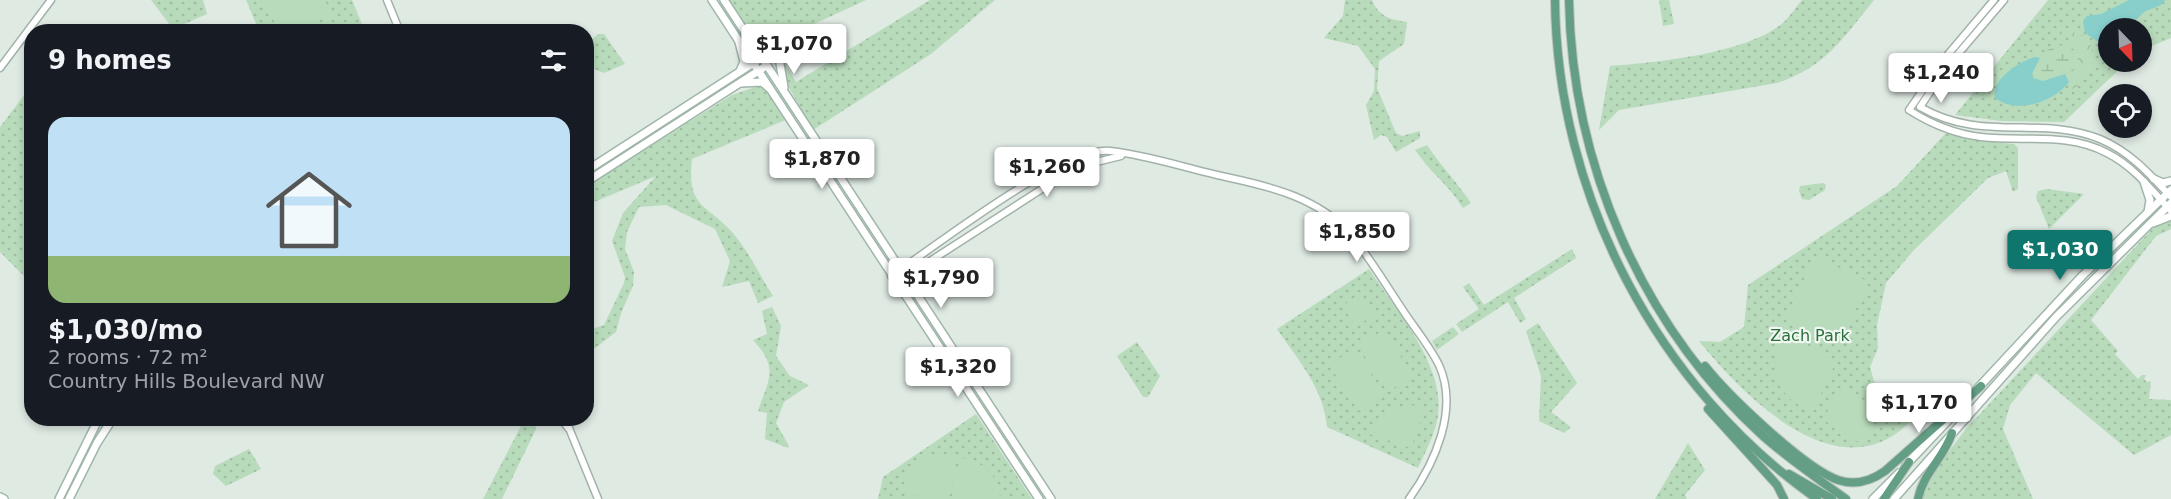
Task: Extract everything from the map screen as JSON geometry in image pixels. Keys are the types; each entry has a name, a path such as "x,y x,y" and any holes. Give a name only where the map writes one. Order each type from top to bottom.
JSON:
{"main road":[{"path":"712,0 1039,499"},
{"path":"724,0 1051,499"},
{"path":"1555,0 1560,78 1570,130 1590,199 1609,244 1648,318 1686,375 1727,423 1764,459 1817,499"},
{"path":"1569,0 1574,76 1590,155 1612,217 1637,270 1681,342 1706,376 1763,436 1802,468 1846,499"},
{"path":"739,39 744,62 740,71"},
{"path":"594,166 762,58"},
{"path":"779,58 785,93"},
{"path":"594,177 767,65"},
{"path":"741,83 762,82 773,91"},
{"path":"2154,179 2163,183 2171,181"},
{"path":"2144,182 2150,200 2148,212"},
{"path":"1873,499 2083,275 2170,193"},
{"path":"1894,499 2079,293 2148,225 2170,207"},
{"path":"2148,225 2171,216"},
{"path":"918,269 916,283 919,298"},
{"path":"1681,342 1734,397 1772,432 1816,467 1837,480 1852,483 1871,480 1886,471 1981,386"},
{"path":"1686,375 1689,383 1712,413 1777,485 1784,499"},
{"path":"58,499 95,426"},
{"path":"69,499 108,426"},
{"path":"1918,499 1921,482 1948,446 1952,433"},
{"path":"1764,459 1832,499"},
{"path":"1884,499 1910,462"}],"street":[{"path":"33,24 51,0"},
{"path":"387,0 397,24"},
{"path":"1994,0 1934,72 1909,110 1930,123 1965,135 2061,139 2088,144 2122,162 2170,207"},
{"path":"2004,0 1946,68 1920,106 1967,126 2063,130 2089,135 2121,150 2170,193"},
{"path":"0,68 24,36"},
{"path":"891,276 1007,198 1070,160 1093,152 1110,151 1246,182 1298,197 1335,218 1351,234 1431,351 1446,388 1447,410 1440,438 1421,480 1408,499"},
{"path":"896,283 1076,167 1125,155"},
{"path":"569,428 598,499"}],"green space":[{"path":"151,0 203,0 207,14 184,24 169,24"},
{"path":"246,0 352,0 362,24 256,24"},
{"path":"325,0 332,15 310,24 275,24 265,1"},
{"path":"728,0 866,0 812,25 769,49 759,46"},
{"path":"930,0 995,0 931,54 813,130 787,84 783,61 796,82"},
{"path":"1345,0 1372,0 1381,13 1407,22 1404,44 1379,61 1377,88 1396,133 1402,136 1420,131 1420,138 1396,152 1387,137 1381,135 1374,140 1366,105 1374,91 1375,69 1358,46 1324,38 1343,16"},
{"path":"1659,0 1669,0 1674,24 1663,26"},
{"path":"1802,0 1874,0 1832,50 1808,69 1794,76 1777,83 1619,110 1599,130 1610,66 1676,59 1749,42 1769,33 1784,22"},
{"path":"2048,0 2171,0 2171,38 2152,46 2152,18 2098,18 2098,72 2116,72 2104,84 2098,84 2098,90 2064,122 2001,121 1955,115"},
{"path":"2074,27 2074,34 2085,36 2091,44 2090,49 2095,54 2083,80 2059,97 2071,86 2069,82 2075,69 2078,52 2070,44 2070,38 2061,33 2063,29"},
{"path":"598,34 604,34 625,64 604,73 594,69 594,38"},
{"path":"2068,44 2073,48 2078,59 2069,82 2069,78 2064,77 2042,80 2033,78 2032,75 2040,58 2034,57 2053,47"},
{"path":"761,85 773,95 788,119 692,159 692,187 700,203 738,239 773,296 758,303 749,281 722,287 730,261 715,229 666,205 639,207 627,232 625,249 634,272 633,286 621,313 616,332 594,349 594,328 604,325 624,283 625,277 612,241 623,213 656,176 594,202 594,182 732,95"},
{"path":"24,95 24,276 0,252 0,127"},
{"name":"Zach Park","path":"1946,133 1972,140 2014,144 2018,148 2018,189 2013,192 2006,171 1988,178 1913,251 1886,283 1877,325 1878,348 1870,367 1876,388 1904,411 1917,414 1890,438 1860,447 1830,444 1800,432 1771,413 1744,390 1699,341 1720,342 1744,327 1748,285 1897,186"},
{"path":"1427,145 1471,203 1463,208 1415,150"},
{"path":"1823,183 1826,185 1825,190 1809,200 1802,199 1800,186"},
{"path":"2047,189 2084,194 2049,229 2036,197 2038,191"},
{"path":"2167,220 2171,221 2171,229 2156,236 2091,320 2118,351 2115,354 2138,379 2146,375 2144,379 2147,382 2151,381 2149,399 2171,400 2171,435 2134,455 2036,373 2010,405 2003,429 2033,499 1921,499 1930,476 1966,429 2153,228"},
{"path":"1572,249 1576,258 1514,298 1526,319 1520,323 1508,302 1462,332 1456,324 1479,309 1463,287 1469,283 1484,305"},
{"path":"1815,256 1869,282 1839,344 1785,319"},
{"path":"1369,269 1416,339 1427,358 1434,378 1438,397 1437,423 1418,468 1327,427 1325,413 1315,387 1277,329"},
{"path":"1360,294 1374,315 1356,327 1342,306"},
{"path":"772,307 781,326 776,356 790,376 809,385 784,402 776,423 788,448 765,439 767,413 758,411 768,382 769,366 753,340 767,334 762,311"},
{"path":"1538,323 1577,383 1551,412 1571,427 1564,433 1539,421 1541,376 1526,331"},
{"path":"1453,327 1459,334 1437,350 1432,341"},
{"path":"1383,330 1413,375 1388,392 1358,346"},
{"path":"1783,332 1832,359 1835,364 1812,413 1789,398 1777,380 1775,359"},
{"path":"1137,342 1160,376 1148,397 1143,397 1117,356"},
{"path":"1354,349 1384,394 1359,411 1329,365"},
{"path":"1844,387 1882,412 1861,444 1822,419"},
{"path":"1407,404 1425,408 1411,448 1369,434 1381,416"},
{"path":"976,414 1032,499 878,499 883,477"},
{"path":"521,426 536,426 502,499 483,499"},
{"path":"1688,443 1705,470 1685,495 1687,499 1655,499"},
{"path":"249,449 261,469 226,486 213,474 215,466"},
{"path":"937,453 957,457 949,499 931,499 902,493 903,485 913,467 923,459"},
{"path":"960,458 976,462 993,476 1000,499 951,499"}],"water":[{"path":"2129,0 2165,0 2161,5 2144,12 2138,18 2098,18 2097,41 2085,33 2083,21 2087,16 2101,14"},
{"path":"2034,57 2040,58 2032,74 2033,78 2043,81 2065,74 2069,82 2054,95 2035,104 2014,105 1995,98 1998,84 2007,72"}]}
